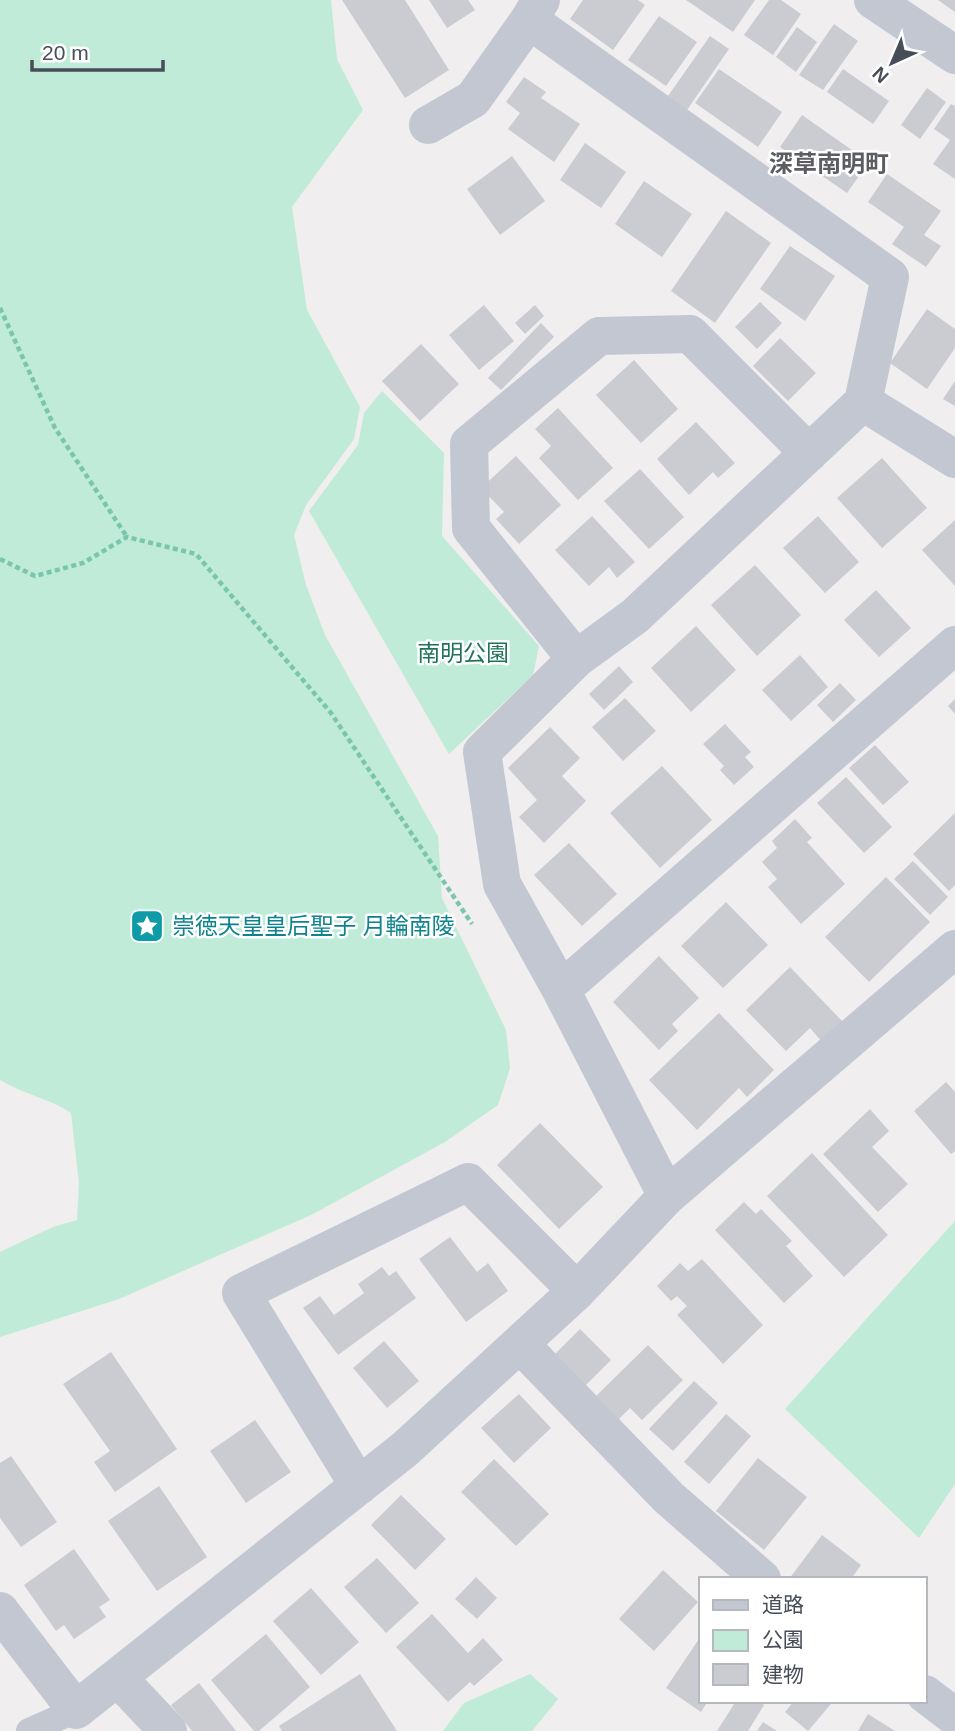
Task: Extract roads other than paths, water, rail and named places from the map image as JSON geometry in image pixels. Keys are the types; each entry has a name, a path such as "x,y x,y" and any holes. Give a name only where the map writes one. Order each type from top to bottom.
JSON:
{"street":[{"path":"873,0 955,55"},
{"path":"428,125 473,99 535,10 890,277 863,402 635,616 576,659 482,752 502,884 561,990 667,1196"},
{"path":"576,659 471,528 469,444 599,336 690,334 809,453"},
{"path":"863,402 955,458"},
{"path":"561,990 955,645"},
{"path":"0,1611 76,1710 405,1449 577,1291 667,1196 955,949"},
{"path":"359,1486 241,1293 468,1182 577,1291"},
{"path":"520,1343 669,1499 760,1577"},
{"path":"118,1678 168,1731"},
{"path":"927,1696 955,1717"}],"lane":[{"path":"29,1731 76,1710"}],"place":[{"name":"崇徳天皇皇后聖子 月輪南陵","path":"147,926"}],"district":[{"name":"深草南明町","path":"829,163"}],"park label":[{"name":"南明公園","path":"463,653"}]}
